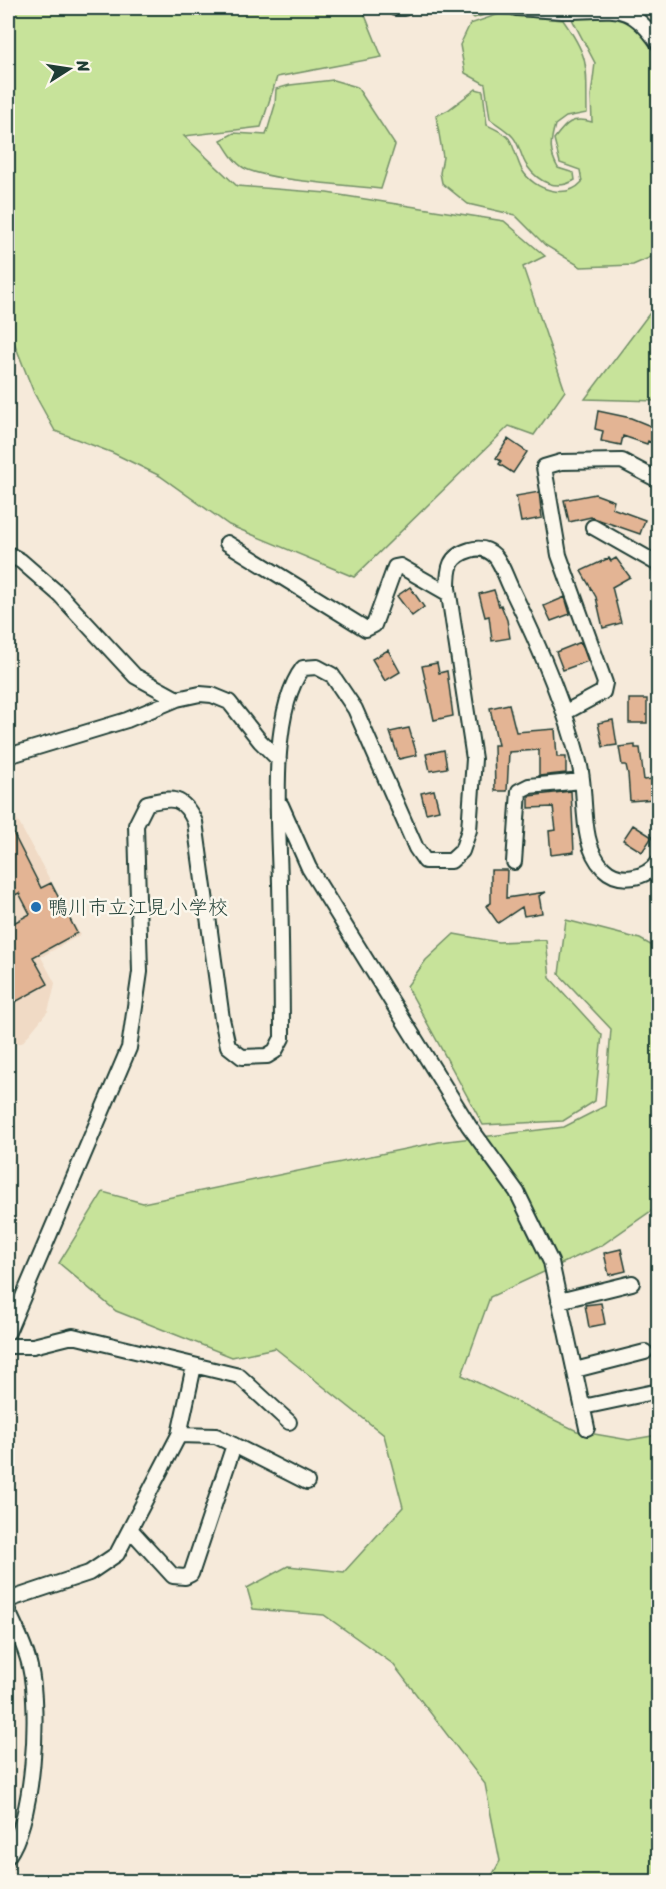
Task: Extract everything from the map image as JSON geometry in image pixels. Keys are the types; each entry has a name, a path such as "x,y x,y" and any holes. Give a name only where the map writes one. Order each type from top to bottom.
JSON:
{"street":[{"path":"395,8 404,8"},
{"path":"516,8 570,11 622,9 647,26 658,43"},
{"path":"564,713 603,692 605,683 559,555 544,467 561,462 622,461 658,480"},
{"path":"593,527 658,564"},
{"path":"227,543 366,629 374,625 395,567 400,566 449,594"},
{"path":"8,1332 129,1048 140,972 136,825 147,803 165,799 177,800 188,808 195,822 222,1019 228,1046 243,1057 267,1056 275,1051 282,1038 279,760 285,710 293,681 303,668 317,667 332,675 355,709 416,848 425,861 451,861 462,851 469,830 474,759 449,594 448,566 456,555 473,549 486,549 496,557 519,603 564,713 580,765 589,841 594,855 604,869 621,878 639,877 658,862"},
{"path":"8,554 21,561 60,594 135,676 177,699"},
{"path":"8,756 127,720 177,699 212,695 229,702 260,741 279,760"},
{"path":"514,862 519,791 529,786 582,781"},
{"path":"279,800 309,868 469,1126 517,1192 551,1262 587,1428"},
{"path":"559,1301 632,1283"},
{"path":"8,1346 33,1346 73,1336 239,1376 289,1422"},
{"path":"574,1370 645,1352"},
{"path":"8,1600 89,1573 117,1554 179,1435 194,1366"},
{"path":"583,1407 654,1392"},
{"path":"179,1435 216,1436 308,1482"},
{"path":"130,1529 173,1576 185,1577 191,1574 234,1445"},
{"path":"8,1611 27,1655 34,1697 26,1810 8,1856"}],"shaded area":[{"name":"鴨川市立江見小学校","path":"8,803 80,935 41,957 55,983 53,993 48,1011 22,1043 8,1043"}],"green space":[{"path":"8,8 362,8 382,57 277,77 261,127 184,136 237,186 327,193 504,221 545,256 523,267 565,391 534,435 509,426 354,577 229,525 160,476 113,453 55,431 34,393 8,327"},
{"path":"464,8 535,8 526,11 499,11 474,18"},
{"path":"619,13 650,39 658,53 658,254 633,265 581,267 545,245 515,215 468,204 442,183 440,173 443,157 436,116 476,89 483,91 487,125 508,138 527,177 550,190 568,191 582,182 580,170 560,163 554,139 570,122 585,120 592,122 591,96 595,63 572,19"},
{"path":"499,14 563,20 583,55 587,113 566,117 555,125 551,142 553,157 558,168 574,173 575,180 555,185 537,177 525,163 513,137 490,119 485,84 465,73 460,45 470,24"},
{"path":"333,80 357,87 395,145 381,189 272,176 244,168 231,156 221,140 234,133 266,135 275,105 276,89"},
{"path":"658,302 658,401 585,399"},
{"path":"566,920 640,939 658,949 658,1206 602,1245 490,1297 462,1375 577,1431 629,1440 658,1435 658,1881 489,1881 500,1861 485,1784 393,1664 324,1615 253,1609 247,1588 288,1566 344,1572 403,1507 384,1435 275,1348 232,1357 116,1311 59,1263 103,1192 143,1203 439,1142 564,1127 605,1106 611,1029 559,974"},
{"path":"454,934 498,942 546,940 550,978 602,1035 595,1101 563,1121 483,1125 407,986 426,960"}],"building":[{"path":"598,411 631,418 658,429 658,446 648,441 647,444 623,436 621,445 601,441 603,431 595,429"},
{"path":"508,439 527,452 513,473 499,464 501,461 496,458"},
{"path":"539,492 542,518 521,522 516,496"},
{"path":"595,494 614,501 612,508 645,520 640,534 591,517 569,522 564,500"},
{"path":"609,558 611,561 616,558 630,577 612,587 621,623 603,628 596,597 581,571"},
{"path":"410,587 424,607 412,616 397,596"},
{"path":"494,590 507,620 510,638 492,641 489,616 485,617 479,594"},
{"path":"565,597 570,614 551,621 544,606"},
{"path":"581,642 588,661 563,670 556,652"},
{"path":"388,650 400,672 385,681 372,659"},
{"path":"437,663 439,673 447,671 453,716 434,720 422,666"},
{"path":"629,699 647,699 647,723 629,723"},
{"path":"509,704 516,732 555,729 557,757 566,757 566,773 539,776 539,750 509,752 507,791 495,791 494,745 498,745 490,708"},
{"path":"613,720 617,745 603,747 598,723"},
{"path":"409,728 417,755 399,759 390,732"},
{"path":"635,745 635,748 640,748 644,780 653,779 654,799 630,801 628,774 626,765 622,765 619,747"},
{"path":"444,750 447,768 430,771 426,754"},
{"path":"434,790 439,810 426,813 421,793"},
{"path":"571,791 574,852 551,855 549,831 556,830 553,807 529,808 529,796"},
{"name":"鴨川市立江見小学校","path":"8,823 41,888 51,883 77,933 33,957 48,984 8,1006 8,926 30,914 19,893 15,895 8,881"},
{"path":"633,825 652,837 642,852 623,840"},
{"path":"491,870 507,870 506,898 546,892 539,896 542,913 524,916 522,907 498,923 486,906 491,903"},
{"path":"621,1249 626,1271 609,1275 604,1253"},
{"path":"601,1303 605,1324 589,1327 585,1305"}],"place":[{"name":"鴨川市立江見小学校","path":"36,907"}]}
